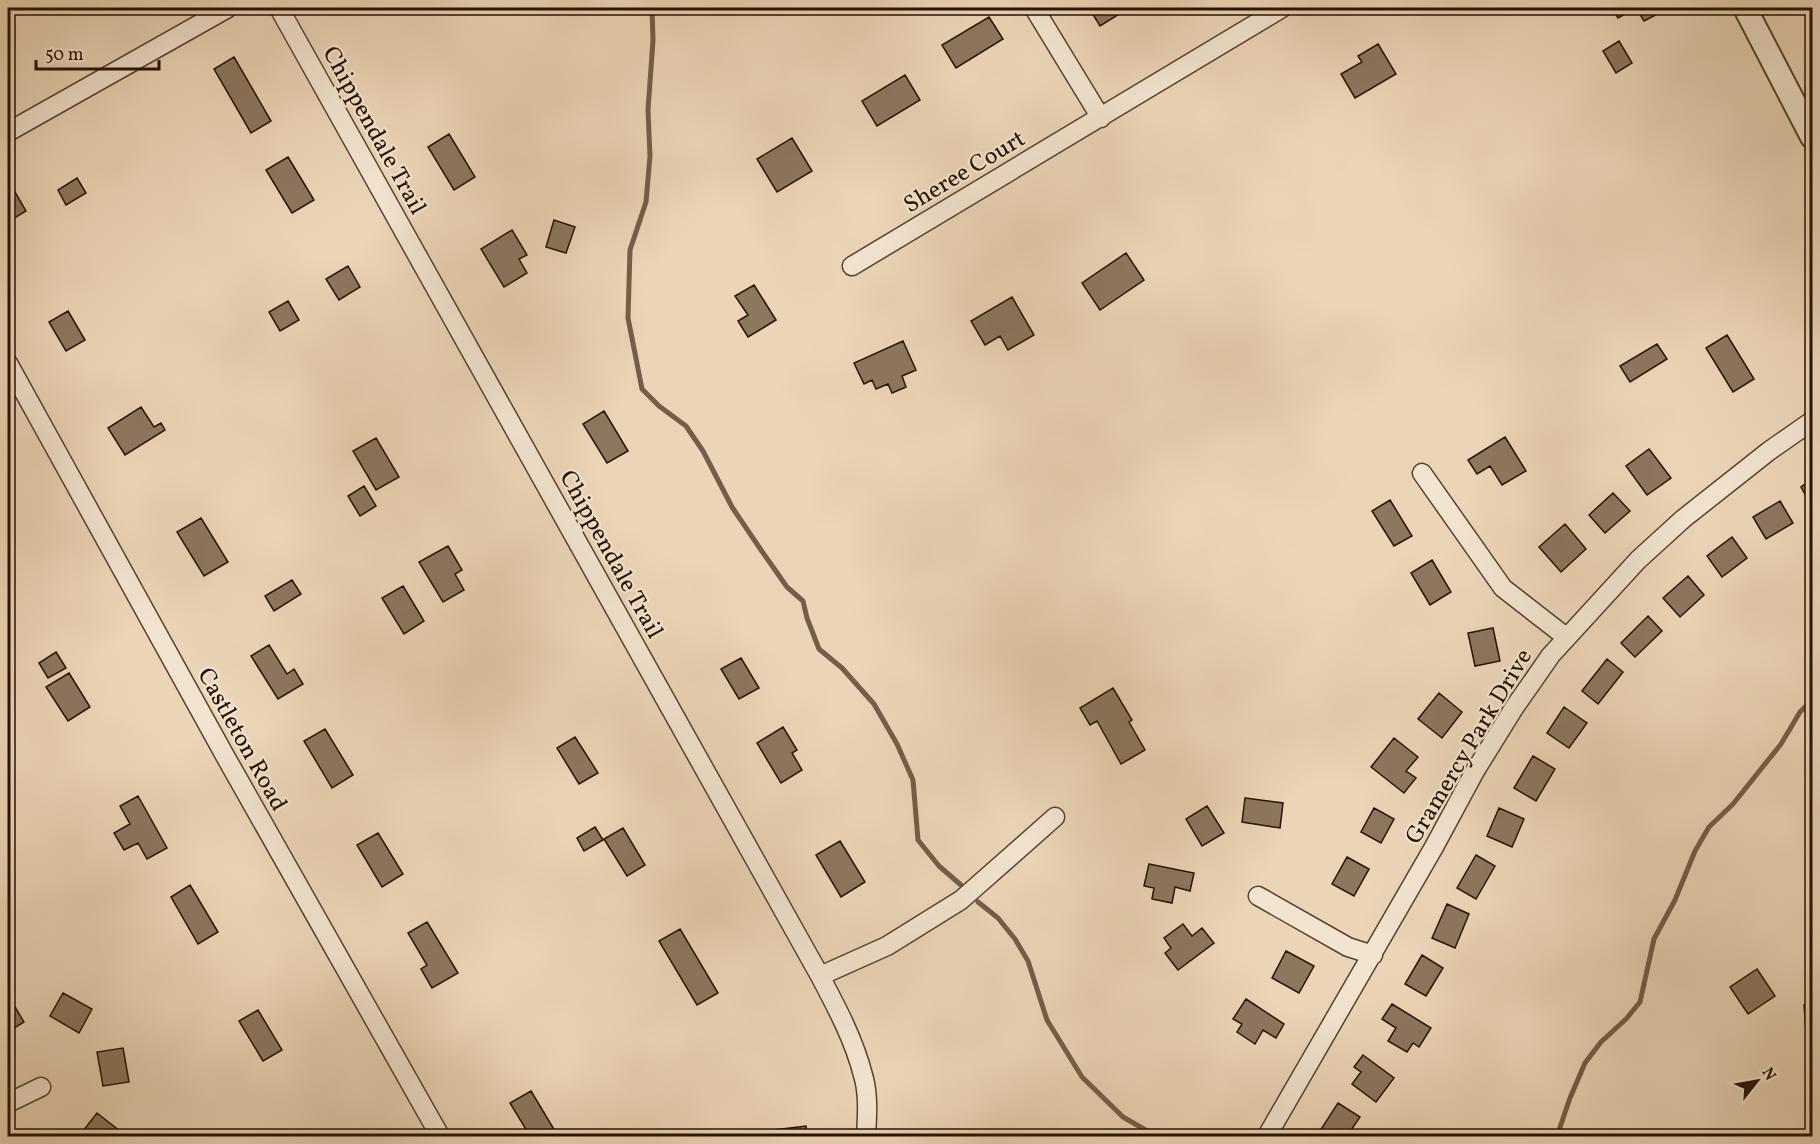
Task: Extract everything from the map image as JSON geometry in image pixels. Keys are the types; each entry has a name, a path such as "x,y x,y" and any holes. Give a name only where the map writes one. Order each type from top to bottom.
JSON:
{"street":[{"path":"8,132 228,8"},
{"name":"Chippendale Trail","path":"279,8 845,1024 864,1077 867,1110 866,1137"},
{"path":"1034,8 1101,118"},
{"name":"Sheree Court","path":"852,266 1282,8"},
{"path":"1745,8 1812,137"},
{"name":"Castleton Road","path":"8,363 218,744 440,1137"},
{"name":"Gramercy Park Drive","path":"1268,1137 1475,771 1514,708 1551,655 1638,560 1683,519 1769,451 1812,421"},
{"path":"1422,473 1503,588 1566,637"},
{"path":"820,976 887,946 961,900 1054,817"},
{"path":"1258,896 1348,947 1373,955"},
{"path":"8,1103 41,1087"}],"building":[{"path":"1089,8 1129,8 1100,26"},
{"path":"1612,8 1636,8 1618,18"},
{"path":"1636,8 1666,8 1667,9 1644,21"},
{"path":"989,17 1003,39 956,68 942,45"},
{"path":"1619,41 1632,63 1616,73 1603,51"},
{"path":"1378,44 1396,74 1355,98 1341,74 1362,62 1358,56"},
{"path":"234,57 271,121 251,133 214,69"},
{"path":"905,75 920,100 877,126 862,101"},
{"path":"449,134 475,177 454,190 428,147"},
{"path":"792,138 812,171 777,192 757,159"},
{"path":"288,157 314,200 292,213 266,170"},
{"path":"77,178 86,193 66,205 58,190"},
{"path":"8,180 26,211 8,222"},
{"path":"554,220 575,227 566,253 546,247"},
{"path":"512,230 527,255 519,259 527,273 504,287 481,249"},
{"path":"1126,253 1144,280 1100,310 1082,283"},
{"path":"348,266 360,287 339,300 326,279"},
{"path":"754,285 776,320 748,337 738,321 748,315 735,296"},
{"path":"1012,297 1034,335 1008,350 1000,336 985,345 971,321"},
{"path":"288,301 299,320 280,331 269,312"},
{"path":"68,311 85,340 66,351 49,322"},
{"path":"1727,335 1754,379 1733,392 1706,348"},
{"path":"903,341 916,370 902,376 906,387 892,393 888,384 876,389 872,380 864,384 854,363"},
{"path":"1657,344 1667,359 1630,382 1620,366"},
{"path":"141,407 154,427 161,423 165,430 125,455 108,428"},
{"path":"604,411 628,451 607,463 583,424"},
{"path":"1505,437 1526,471 1502,485 1490,466 1477,474 1468,460"},
{"path":"376,438 399,477 376,490 353,451"},
{"path":"1649,449 1671,478 1647,495 1626,466"},
{"path":"1812,479 1812,507 1801,487"},
{"path":"364,486 376,506 360,516 348,496"},
{"path":"1613,493 1630,511 1605,533 1589,515"},
{"path":"1390,500 1412,536 1394,546 1372,511"},
{"path":"1780,501 1793,523 1766,539 1753,517"},
{"path":"201,518 228,562 204,576 177,532"},
{"path":"1565,524 1586,549 1561,572 1539,547"},
{"path":"1732,537 1747,558 1722,577 1707,556"},
{"path":"448,546 462,570 455,574 464,590 443,602 419,562"},
{"path":"1432,560 1451,592 1430,605 1411,573"},
{"path":"1688,576 1704,595 1680,617 1663,598"},
{"path":"292,580 301,594 274,611 265,596"},
{"path":"403,586 424,621 404,634 382,598"},
{"path":"1648,616 1662,631 1635,657 1621,643"},
{"path":"1493,628 1500,661 1475,666 1468,633"},
{"path":"269,645 287,674 294,669 303,684 278,699 251,656"},
{"path":"56,652 66,668 48,678 39,663"},
{"path":"741,658 759,688 739,699 721,669"},
{"path":"1607,659 1623,672 1598,704 1582,691"},
{"path":"69,673 90,707 68,721 46,687"},
{"path":"1113,688 1132,720 1129,722 1145,750 1121,764 1097,721 1090,725 1080,708"},
{"path":"1439,693 1462,712 1442,738 1418,719"},
{"path":"1564,707 1587,723 1569,748 1547,733"},
{"path":"783,727 797,750 792,753 802,770 781,783 757,743"},
{"path":"325,729 353,775 332,788 304,741"},
{"path":"575,737 598,773 579,784 557,748"},
{"path":"1394,738 1418,757 1406,771 1416,778 1404,793 1371,767"},
{"path":"1533,756 1555,769 1536,801 1514,788"},
{"path":"138,796 167,848 147,859 138,843 124,850 114,833 130,824 120,806"},
{"path":"1245,798 1283,803 1280,828 1242,822"},
{"path":"1207,806 1224,833 1202,846 1186,819"},
{"path":"1374,808 1394,819 1381,843 1361,832"},
{"path":"1499,808 1524,819 1512,847 1487,836"},
{"path":"595,827 603,840 584,851 577,838"},
{"path":"623,828 645,865 627,876 604,839"},
{"path":"378,833 403,874 382,887 357,845"},
{"path":"840,841 865,882 841,897 816,855"},
{"path":"1476,855 1495,866 1476,899 1457,888"},
{"path":"1347,857 1369,869 1354,896 1332,884"},
{"path":"1149,864 1194,873 1190,891 1175,887 1172,903 1152,899 1154,888 1144,886"},
{"path":"190,885 218,932 198,944 171,897"},
{"path":"1447,904 1469,914 1455,948 1432,938"},
{"path":"427,922 458,973 432,988 421,969 427,965 408,933"},
{"path":"1183,924 1192,936 1202,928 1214,943 1178,970 1165,953 1171,948 1164,938"},
{"path":"680,929 718,993 697,1005 659,941"},
{"path":"1286,951 1314,966 1299,993 1272,978"},
{"path":"1422,955 1443,968 1426,996 1405,984"},
{"path":"1757,969 1775,996 1748,1014 1730,987"},
{"path":"63,993 92,1009 79,1033 50,1016"},
{"path":"8,998 24,1022 8,1032"},
{"path":"1246,999 1284,1024 1276,1038 1263,1030 1255,1044 1237,1032 1242,1024 1233,1019"},
{"path":"1392,1004 1431,1028 1419,1047 1413,1043 1407,1052 1388,1041 1396,1028 1382,1019"},
{"path":"1812,1004 1812,1044 1807,1044 1804,1005"},
{"path":"258,1010 282,1050 263,1061 239,1021"},
{"path":"123,1048 129,1082 103,1086 97,1052"},
{"path":"1363,1055 1394,1078 1376,1102 1352,1084 1361,1072 1354,1067"},
{"path":"531,1091 558,1136 530,1136 510,1103"},
{"path":"1338,1103 1360,1117 1347,1136 1318,1134"},
{"path":"97,1113 121,1132 118,1136 79,1136"},
{"path":"806,1126 807,1136 775,1136 774,1130"}],"waterway":[{"path":"652,8 653,40 648,110 650,156 646,202 630,250 628,318 642,389 659,406 686,426 703,451 732,507 787,587 803,601 819,649 842,668 874,704 897,744 913,780 918,840 939,866 961,885"},
{"path":"1557,1136 1585,1063 1601,1042 1626,1019 1640,1002 1654,939 1675,900 1695,851 1709,827 1733,804 1781,744 1800,712 1812,700"},
{"path":"978,902 998,918 1015,939 1028,961 1047,1020 1082,1077 1123,1117 1156,1136"}]}
